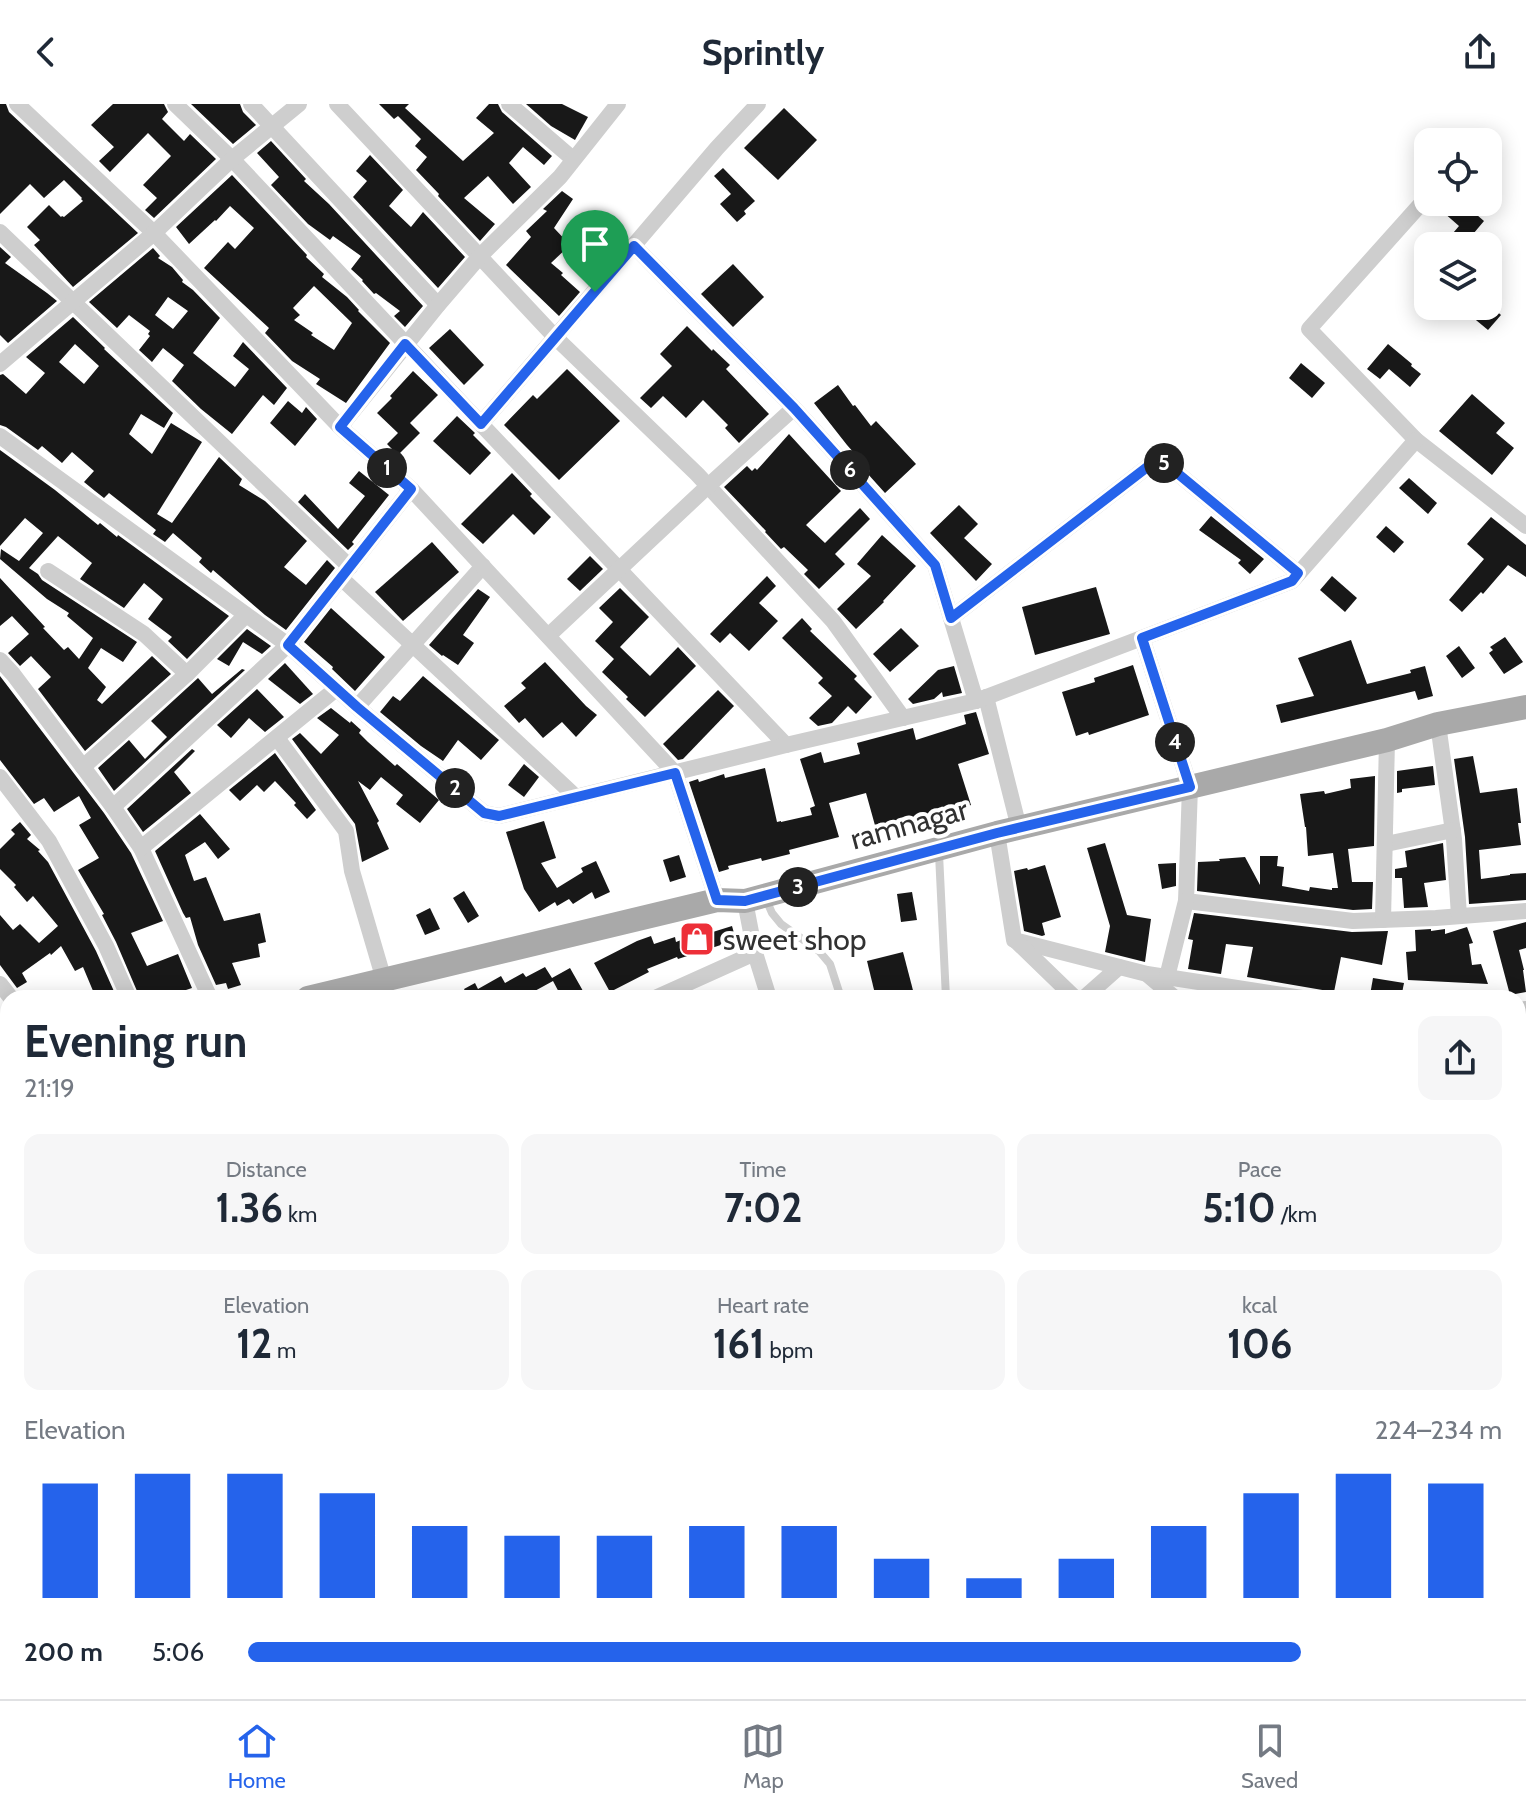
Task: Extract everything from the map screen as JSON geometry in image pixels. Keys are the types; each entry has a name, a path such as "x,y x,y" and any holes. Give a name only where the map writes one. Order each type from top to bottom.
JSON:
{"main road":[{"name":"ramnagar","path":"342,990 717,900 755,898 1008,831 1387,740 1438,724 1526,707"}],"street":[{"path":"17,104 154,233 340,427 411,489 675,773 717,900"},
{"path":"175,104 232,159 786,745"},
{"path":"251,104 438,305"},
{"path":"3,357 154,233 232,159 299,104"},
{"path":"337,104 556,338 708,486 833,621 903,718"},
{"path":"509,104 573,159"},
{"path":"340,427 480,256 560,177 618,104"},
{"path":"481,424 758,104"},
{"path":"1414,212 1309,329 1416,440 1526,526"},
{"path":"0,232 74,301 346,573 413,645 576,797"},
{"path":"634,246 794,408 935,565 981,699 1008,831 1014,940 1067,990"},
{"path":"548,636 794,408"},
{"path":"0,436 288,645 484,813 499,816 981,699 1292,581 1416,440"},
{"path":"951,618 1159,458 1298,573"},
{"path":"113,807 288,645 411,489"},
{"path":"357,707 483,566"},
{"path":"48,571 144,634 187,674"},
{"path":"83,767 187,674 246,615"},
{"path":"1142,638 1190,787 1186,901 1167,977"},
{"path":"0,660 141,848 206,990"},
{"path":"141,848 336,689"},
{"path":"1438,724 1453,830 1459,916"},
{"path":"277,738 346,831 352,871 384,980"},
{"path":"1383,920 1387,740"},
{"path":"0,777 49,841 106,946 125,990"},
{"path":"1386,844 1453,830"},
{"path":"755,898 755,953 767,990"},
{"path":"1186,901 1353,921 1526,911"},
{"path":"1014,940 1147,974 1234,990"},
{"path":"673,990 755,953"},
{"path":"1093,990 1119,967"},
{"path":"1147,974 1166,990"}],"lane":[{"path":"938,849 946,990"},
{"path":"755,898 781,924 819,951 830,964 838,990"}],"building":[{"path":"0,104 6,104 9,112 138,233 73,287 34,245 40,240 27,227 49,205 64,217 83,201 82,198 64,180 44,198 30,184 0,214"},
{"path":"113,104 164,104 168,112 162,119 184,141 190,134 216,159 154,218 145,210 157,198 143,185 171,156 148,133 110,172 99,161 114,147 91,125"},
{"path":"191,104 240,104 243,112 256,125 233,144"},
{"path":"379,104 409,104 405,108 463,161 494,133 476,118 489,104 498,104 502,112 552,156 544,165 523,147 509,163 531,187 513,204 488,176 464,198 495,224 480,241 416,170 427,157 415,146 421,139 398,116 394,119"},
{"path":"526,104 562,104 588,117 575,140 551,126"},
{"path":"784,108 817,140 778,180 744,148"},
{"path":"271,141 306,179 304,181 423,306 405,327 394,316 400,311 374,294 351,269 361,256 333,236 330,240 308,224 271,185 279,177 257,153"},
{"path":"370,155 403,190 389,206 411,227 423,212 465,257 438,288 353,197 367,181 356,171"},
{"path":"723,168 755,201 737,222 720,204 731,194 714,176"},
{"path":"232,175 324,274 322,277 347,297 390,343 346,403 316,384 320,379 292,361 265,333 269,328 204,268 228,242 235,249 254,228 230,206 189,244 176,227","holes":["314,286 352,323 334,350 294,320 300,315 293,308"]},
{"path":"562,191 573,199 554,228 570,245 551,263 580,292 559,316 506,265 531,237 526,231"},
{"path":"1448,216 1478,216 1484,221 1475,232 1454,232 1459,226"},
{"path":"598,227 619,245 600,268 591,260 598,252 585,241"},
{"path":"0,247 11,257 5,263 57,301 8,343 0,335"},
{"path":"153,248 160,256 158,258 172,267 182,282 220,318 193,353 235,387 249,369 233,356 243,342 287,388 274,405 263,395 232,434 172,381 184,365 163,348 152,362 139,350 150,336 150,331 129,315 117,328 89,302","holes":["168,297 188,311 173,329 155,315"]},
{"path":"733,264 764,297 733,327 701,294"},
{"path":"73,317 173,413 164,428 141,414 129,434 152,454 171,423 202,442 157,514 172,523 219,457 242,479 239,485 265,501 307,541 284,567 306,585 327,560 335,568 286,630 213,570 211,573 199,562 202,558 173,533 165,542 153,534 156,530 109,493 104,498 84,482 94,471 72,452 62,463 42,446 38,450 0,425 0,375 3,374 26,394 45,373 26,357","holes":["75,344 99,366 84,384 59,362"]},
{"path":"1476,320 1497,320 1488,330"},
{"path":"687,326 730,365 726,369 769,414 739,443 725,428 728,425 703,400 686,418 663,396 651,408 640,398 672,366 660,354"},
{"path":"450,329 484,365 464,385 429,348"},
{"path":"1388,344 1421,374 1410,387 1389,369 1380,379 1367,369"},
{"path":"1301,363 1325,383 1312,398 1289,378"},
{"path":"567,369 620,421 559,480 504,425 533,395 537,399"},
{"path":"413,371 438,395 410,423 420,433 398,455 387,444 398,433 377,413"},
{"path":"838,385 871,426 876,421 916,464 885,493 814,403"},
{"path":"1472,394 1505,423 1496,433 1514,448 1492,475 1439,431"},
{"path":"288,401 302,413 306,407 317,419 295,446 270,423"},
{"path":"457,416 491,453 470,475 433,441"},
{"path":"789,434 841,491 806,525 825,543 860,508 870,519 835,554 845,564 819,589 804,574 808,570 784,547 781,549 724,487 747,466 752,471 757,470"},
{"path":"0,450 98,525 100,523 118,535 229,616 187,659 168,641 172,637 148,619 163,599 144,583 124,608 80,579 92,563 58,536 29,568 42,580 137,642 123,662 101,648 88,668 106,687 97,700 102,704 152,656 171,674 85,751 38,689 51,677 31,656 20,666 8,653 29,634 12,616 0,626 0,578 64,650 68,647 79,659 93,638 67,616 69,613 47,599 0,559 1,549 19,561 43,533 25,518 0,546"},
{"path":"359,471 389,495 348,550 298,502 305,494 338,529 365,496 349,483"},
{"path":"512,473 551,517 534,535 513,514 483,544 461,524"},
{"path":"1409,478 1437,503 1428,514 1399,488"},
{"path":"959,505 978,524 964,538 992,564 976,581 930,533"},
{"path":"1211,516 1264,559 1250,574 1238,563 1241,560 1199,530"},
{"path":"1491,517 1526,545 1526,577 1508,565 1483,594 1481,592 1462,612 1449,600 1484,559 1467,544"},
{"path":"1386,526 1404,542 1394,553 1376,537"},
{"path":"882,535 916,566 856,629 837,609 871,576 857,564"},
{"path":"432,542 459,572 403,621 375,592"},
{"path":"590,556 603,569 580,591 567,579"},
{"path":"767,576 776,586 759,603 778,621 749,651 730,633 720,643 710,634"},
{"path":"1332,576 1357,598 1345,612 1320,590"},
{"path":"1096,587 1110,634 1035,655 1022,607"},
{"path":"620,588 649,617 620,647 650,676 678,647 696,666 645,717 602,672 614,659 595,641 613,622 599,608"},
{"path":"478,589 490,597 463,635 474,643 458,665 429,645"},
{"path":"331,608 385,657 355,691 304,642"},
{"path":"802,618 812,629 810,631 857,676 854,679 872,697 856,714 848,706 832,723 818,726 809,718 832,696 818,683 823,678 782,638"},
{"path":"901,628 919,646 890,672 873,654"},
{"path":"247,629 271,646 262,654 243,642 229,666 217,659"},
{"path":"1505,637 1523,662 1504,674 1489,653 1493,650 1490,647"},
{"path":"1351,640 1367,684 1411,673 1410,670 1425,666 1433,696 1418,700 1415,691 1281,723 1276,705 1314,696 1298,658"},
{"path":"1459,646 1475,668 1462,678 1446,656"},
{"path":"545,662 597,715 576,737 562,722 543,738 525,718 519,723 504,706 526,688 521,683"},
{"path":"285,663 313,694 300,704 268,679"},
{"path":"1133,665 1149,715 1089,735 1088,732 1076,736 1062,692"},
{"path":"954,666 962,693 943,697 942,692 934,699 913,704 908,699 938,670"},
{"path":"242,669 245,670 114,791 98,768 129,740 145,759 167,737 151,721 198,678 212,694"},
{"path":"0,676 131,853 163,921 131,933 147,966 178,954 192,988 137,990 104,914 78,870 99,858 79,825 91,818 79,796 54,812 44,798 34,804 0,760"},
{"path":"423,676 499,740 481,760 458,740 443,761 380,712 393,696 400,701"},
{"path":"257,689 284,717 265,732 249,718 231,738 217,725"},
{"path":"718,690 734,706 683,759 678,760 663,744"},
{"path":"331,708 351,721 368,742 439,800 420,823 396,804 403,795 381,777 370,790 358,781 379,821 377,823 389,849 362,862 355,824 292,739 300,733 321,754 339,735 317,718"},
{"path":"976,712 989,754 958,764 971,805 915,826 913,820 876,829 866,793 829,803 839,837 789,850 790,854 728,866 729,869 719,872 689,782 724,774 725,778 765,768 777,822 812,815 810,808 815,806 800,759 821,752 824,763 860,754 857,743 913,728 916,740 966,724 964,715"},
{"path":"192,749 195,751 174,772 191,793 143,832 127,809"},
{"path":"275,753 316,810 307,819 275,781 264,792 257,785 240,801 229,790"},
{"path":"1473,756 1480,793 1517,788 1521,823 1518,823 1521,845 1479,850 1481,879 1526,873 1526,900 1469,904 1465,837 1454,759"},
{"path":"524,764 539,777 524,797 508,785"},
{"path":"1433,766 1435,785 1402,789 1397,793 1397,771"},
{"path":"1375,776 1374,846 1348,849 1352,882 1373,882 1372,909 1353,910 1197,891 1198,862 1219,859 1245,857 1260,885 1260,856 1278,856 1277,866 1284,867 1282,886 1309,891 1310,887 1338,888 1333,853 1308,856 1300,794 1324,791 1325,794 1351,788 1350,779"},
{"path":"200,814 230,849 218,859 205,842 185,855 194,881 206,877 224,921 260,913 266,942 258,944 260,957 232,963 241,985 228,989 226,983 216,985 198,945 190,917 186,918 183,913 155,851"},
{"path":"544,821 556,858 541,863 557,888 583,872 581,868 596,861 610,892 595,899 592,892 573,904 569,899 557,906 555,902 539,912 524,889 506,832"},
{"path":"20,822 31,835 27,839 48,862 113,990 93,990 83,967 75,971 61,946 22,973 27,982 17,988 0,965 0,915 13,930 20,924 39,943 58,926 33,896 27,902 0,869 0,849 15,834 11,830"},
{"path":"1105,843 1127,915 1151,919 1145,962 1105,952 1110,926 1087,848"},
{"path":"1443,843 1446,880 1424,883 1428,907 1404,908 1402,878 1395,878 1395,869 1407,867 1405,851"},
{"path":"679,855 686,877 670,882 663,860"},
{"path":"1176,863 1176,886 1162,889 1158,864"},
{"path":"1045,865 1061,917 1042,923 1045,935 1042,936 1024,931 1014,871"},
{"path":"464,891 479,916 468,923 453,898"},
{"path":"912,892 917,920 901,922 897,894"},
{"path":"430,908 440,929 425,935 416,915"},
{"path":"1194,913 1352,932 1388,931 1382,965 1341,957 1334,990 1247,977 1253,947 1226,944 1221,974 1188,969 1193,940 1188,939"},
{"path":"1526,922 1526,948 1519,950 1526,990 1509,990 1493,931"},
{"path":"732,926 736,940 647,969 649,972 614,990 609,990 594,963 651,936 654,944 675,937 676,942 699,933 700,936"},
{"path":"1467,927 1473,943 1469,944 1472,965 1481,964 1488,984 1408,980 1406,952 1416,951 1415,930 1445,929 1445,934"},
{"path":"903,952 913,990 874,990 867,961"},
{"path":"545,967 552,978 570,968 582,990 558,990 553,981 537,990 464,989 475,983 478,989 501,976 505,983 523,973 526,977"},
{"path":"1373,978 1404,983 1403,990 1371,990"}],"place":[{"name":"sweet shop","path":"697,939"}],"route":[{"path":"634,246 794,408 935,565 951,618 1159,458 1298,573 1292,581 1142,638 1190,787 997,833 745,901 717,900 675,773 499,816 484,813 288,645 411,489 340,427 405,344 481,424 595,292 634,246"}]}
